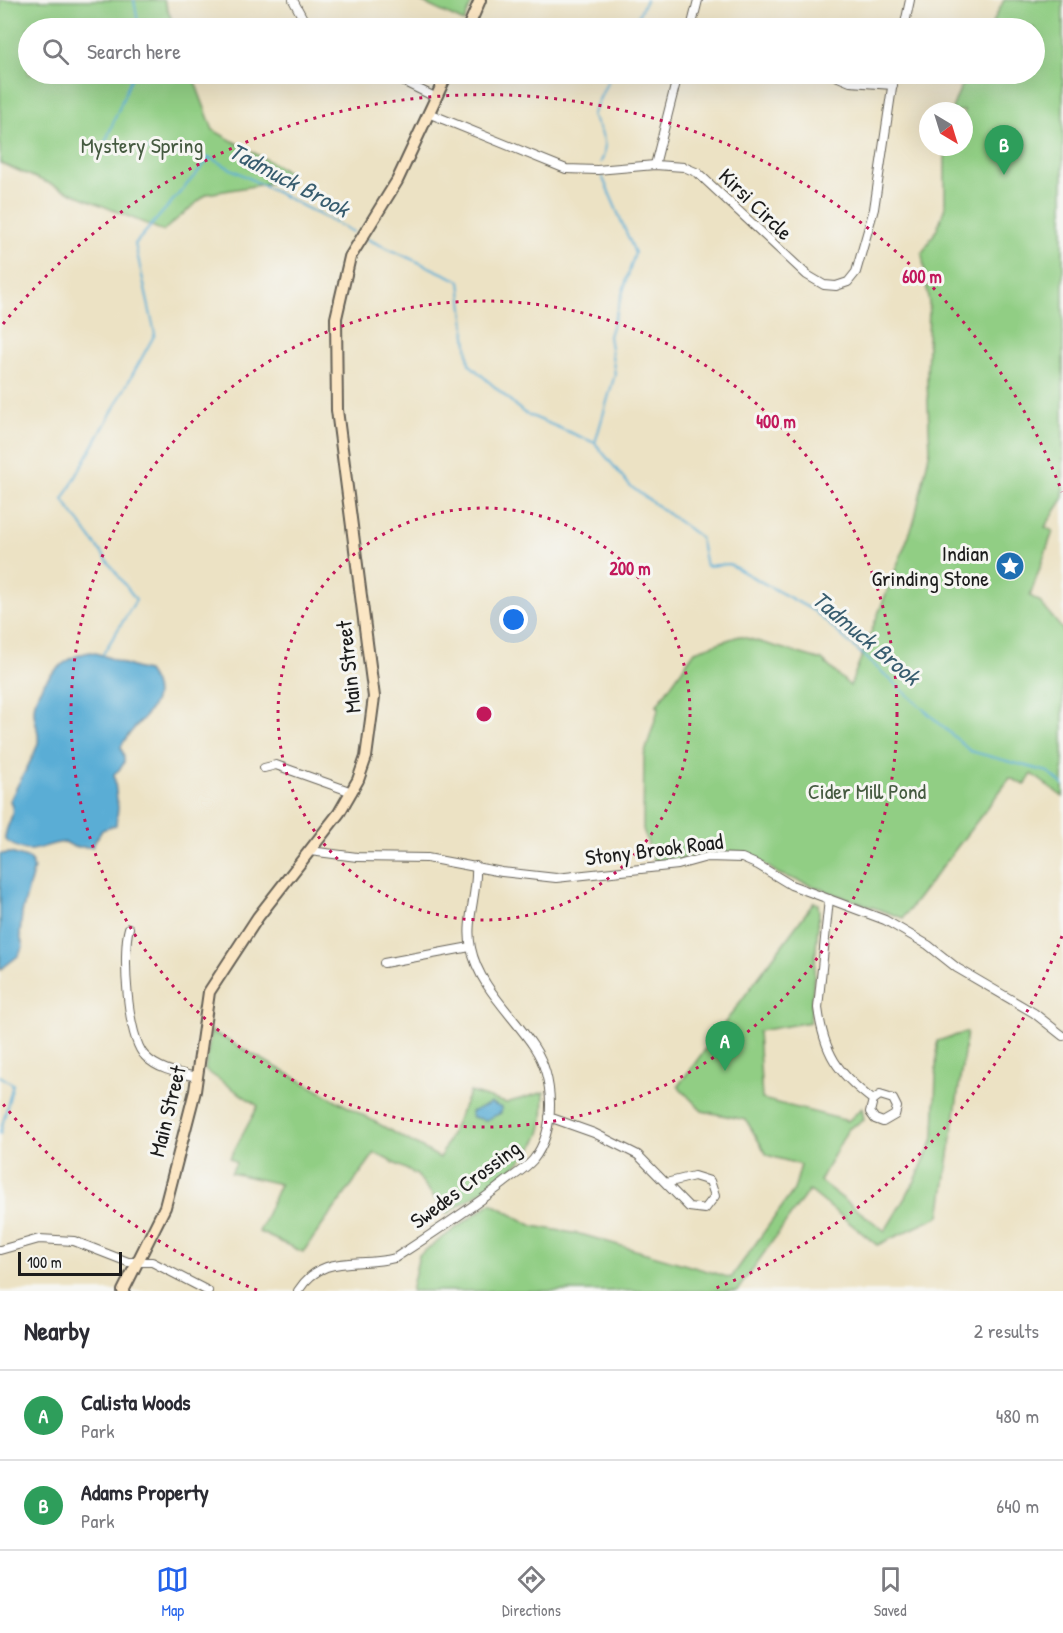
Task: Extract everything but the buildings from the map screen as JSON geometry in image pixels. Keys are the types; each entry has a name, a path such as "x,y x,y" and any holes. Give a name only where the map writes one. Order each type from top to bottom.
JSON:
{"main road":[{"path":"472,18 480,0"},
{"name":"Main Street","path":"123,1291 165,1207 197,1077 207,1004 215,981 258,917 310,851 352,792 366,757 374,697 337,410 336,318 350,257 397,181 442,84"}],"street":[{"path":"293,0 303,18"},
{"path":"693,18 698,0"},
{"path":"906,18 910,0"},
{"path":"408,84 435,97"},
{"path":"655,165 675,84"},
{"path":"879,84 893,85"},
{"name":"Kirsi Circle","path":"428,113 566,169 597,170 655,165 684,167 698,173 807,275 824,285 840,285 848,282 855,272 868,235 893,85"},
{"path":"264,768 276,765 352,792"},
{"name":"Stony Brook Road","path":"310,851 357,857 426,858 556,878 678,865 707,857 730,856 753,862 790,885 885,920 957,968 1034,1013 1063,1036"},
{"name":"Swedes Crossing","path":"298,1291 316,1271 331,1263 381,1262 395,1258 475,1206 533,1159 549,1117 551,1090 548,1073 536,1049 479,972 470,947 476,866"},
{"path":"830,899 818,1008 820,1026 833,1062 873,1100"},
{"path":"129,928 126,939 130,1000 138,1044 152,1062 173,1072 197,1077"},
{"path":"384,963 470,947"},
{"path":"549,1117 630,1150 645,1161 685,1204 694,1209 709,1206 715,1196 710,1181 700,1176 666,1183"},
{"path":"0,1250 39,1239 74,1241 128,1262 152,1262 208,1291"}],"green space":[{"name":"Mystery Spring","path":"0,0 164,0 171,18 18,18 18,84 196,84 213,130 290,173 277,182 207,194 163,231 0,163"},
{"path":"417,0 473,0 466,18 455,18"},
{"name":"Cider Mill Pond","path":"1004,0 1063,0 1063,499 1045,527 1053,531 1030,596 1039,601 1063,630 1063,797 1032,774 1025,785 1010,778 903,918 779,874 751,855 732,852 654,862 643,829 644,756 659,707 656,706 695,651 739,636 822,660 850,686 914,522 930,450 927,381 929,304 922,253 937,229 945,207 945,156 973,156 973,102 955,102 962,84 1045,84 1045,18 995,18"},
{"path":"814,902 818,904 819,913 810,1022 758,1031 762,1099 848,1121 862,1108 864,1120 848,1129 820,1181 885,1231 915,1181 934,1137 937,1041 967,1032 940,1216 877,1245 809,1190 737,1291 411,1291 419,1255 491,1203 533,1226 584,1235 731,1278 794,1190 801,1165 767,1155 746,1120 702,1111 678,1086"},
{"path":"211,1031 440,1158 470,1092 506,1103 544,1092 543,1121 540,1133 531,1149 510,1170 447,1214 417,1175 375,1153 303,1252 259,1232 280,1184 231,1173 236,1163 230,1158 258,1106 205,1070"}],"water":[{"path":"91,652 147,671 154,683 156,694 154,704 126,737 121,747 124,762 114,774 118,808 116,825 102,830 92,847 74,847 65,842 35,850 23,849 5,840 5,835 12,816 10,801 38,743 35,701 45,681 53,672 72,658"},
{"path":"11,853 30,859 34,868 22,913 20,935 23,947 18,956 0,970 0,854"},
{"path":"491,1103 502,1108 501,1113 486,1120 472,1117 471,1112"}],"waterway":[{"name":"Tadmuck Brook","path":"134,0 137,18"},
{"path":"637,18 646,0"},
{"name":"Tadmuck Brook","path":"129,84 105,143 210,158 353,232"},
{"path":"601,162 604,156 604,144 601,132 592,115 606,84"},
{"path":"103,654 136,600 63,500 155,334 135,244 210,158"},
{"path":"595,443 615,374 609,336 635,253 602,176"},
{"name":"Tadmuck Brook","path":"367,239 460,281 469,364 524,413 595,443 630,486 700,537 706,566 729,564 814,611 970,751 1048,772 1063,785"},
{"path":"0,1076 13,1084 0,1134"}],"place":[{"name":"Adams Property","path":"1004,175"},
{"name":"Indian Grinding Stone","path":"1010,566"},
{"name":"Calista Woods","path":"725,1071"}]}
